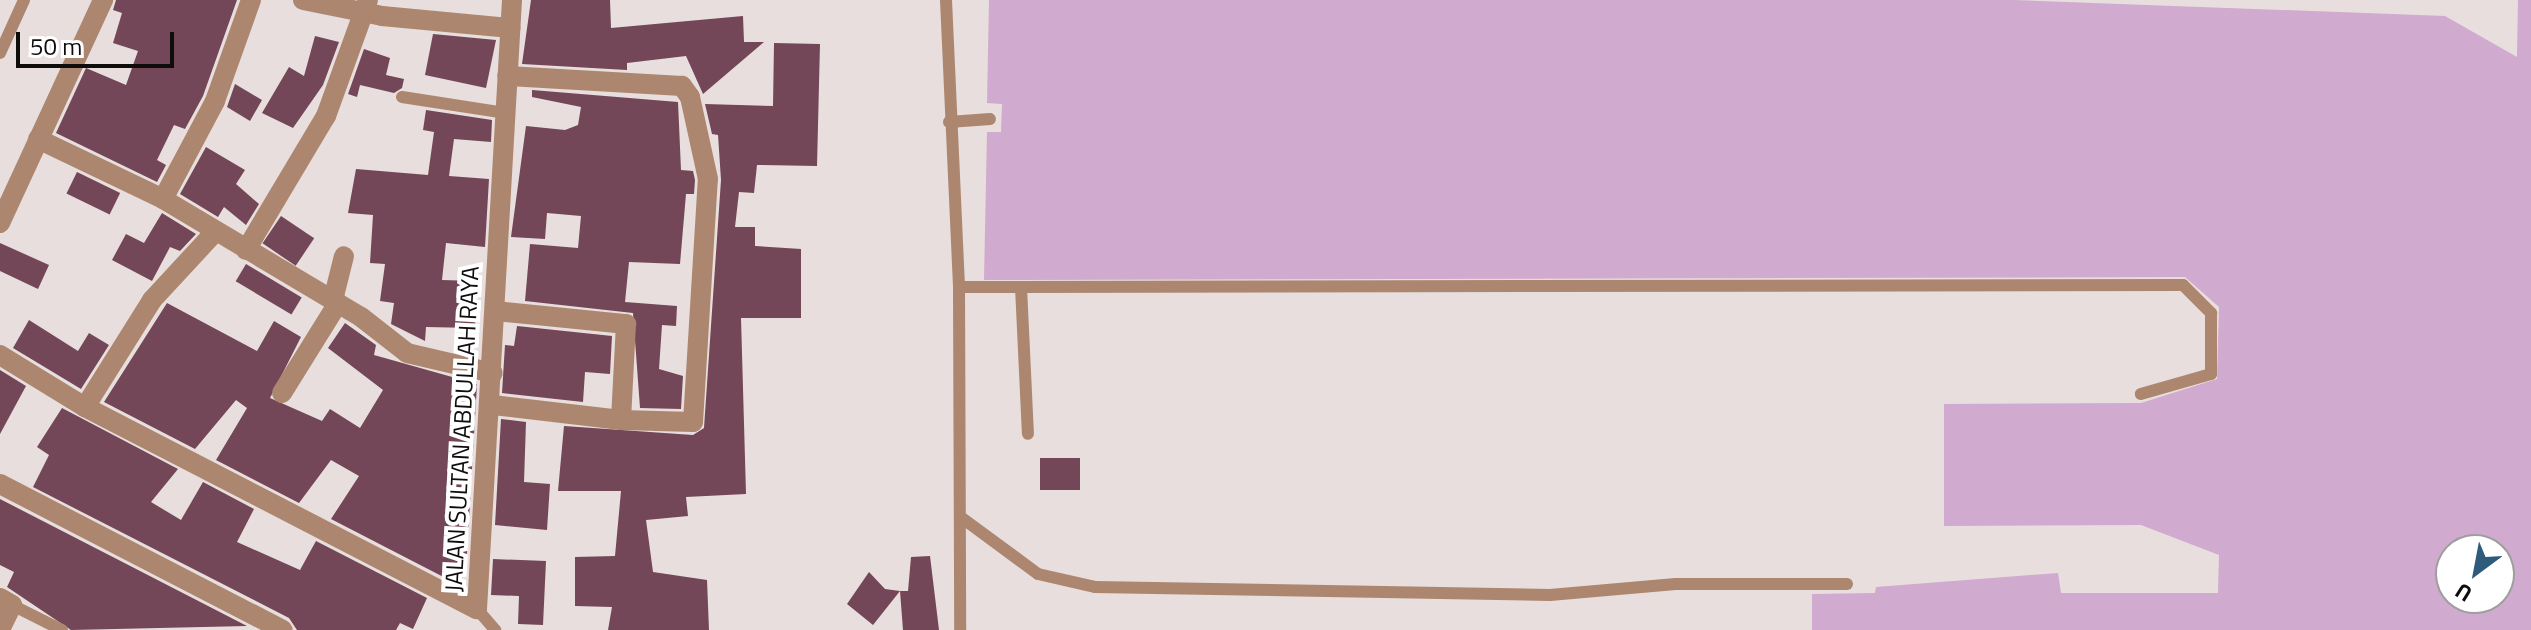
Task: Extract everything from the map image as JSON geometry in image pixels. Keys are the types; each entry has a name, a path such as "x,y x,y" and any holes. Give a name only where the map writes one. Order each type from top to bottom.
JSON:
{"street":[{"path":"0,223 103,0"},
{"path":"163,199 215,101 251,0"},
{"path":"303,0 510,28"},
{"name":"JALAN SULTAN ABDULLAH RAYA","path":"0,355 85,407 477,609 493,405 495,311 512,0"},
{"path":"246,250 326,116 366,7"},
{"path":"493,405 621,420 691,424 696,415 708,209 698,117 682,86 507,76"},
{"path":"38,139 163,199 336,301 419,359 493,373"},
{"path":"85,407 152,300 216,231"},
{"path":"282,393 336,301 344,256"},
{"path":"495,311 626,324 621,420"},
{"path":"0,484 283,630"},
{"path":"0,630 6,602"}],"lane":[{"path":"0,53 24,0"},
{"path":"946,0 949,122 959,287 960,630"},
{"path":"402,97 505,113"},
{"path":"949,122 990,119"},
{"path":"959,287 2183,285 2211,313 2211,374 2141,394"},
{"path":"1021,287 1028,434"},
{"path":"962,518 1038,574 1095,587 1550,595 1676,584 1847,584"},
{"path":"6,602 62,630"},
{"path":"477,609 495,630"}],"shaded area":[{"path":"989,0 2014,0 2445,16 2517,57 2518,0 2531,0 2531,630 1812,630 1812,594 1875,593 1876,587 2058,573 2061,593 2218,593 2219,555 2141,525 1944,526 1944,404 2141,403 2217,379 2219,307 2185,277 984,280 987,132 1001,132 1002,104 987,103"}],"building":[{"path":"116,0 237,0 203,96 185,129 174,125 157,160 166,165 157,182 56,133 86,68 126,85 138,51 113,43 122,13 113,10"},
{"path":"531,0 610,0 611,28 743,16 744,42 764,42 703,94 686,56 627,63 627,70 522,64"},
{"path":"433,34 496,40 486,88 425,75"},
{"path":"315,36 339,42 323,85 293,128 262,113 289,67 304,76"},
{"path":"774,43 820,44 817,166 757,165 754,193 739,192 735,227 755,227 755,246 801,249 801,318 741,318 746,494 686,497 688,516 646,520 653,572 707,580 709,630 608,630 612,607 575,606 575,557 615,556 621,491 558,491 564,426 693,435 704,428 721,180 718,135 712,134 705,104 773,106"},
{"path":"364,49 390,58 386,75 404,79 402,88 394,93 360,85 357,97 348,94"},
{"path":"235,84 262,100 250,121 227,107"},
{"path":"532,90 678,102 681,170 693,171 695,180 694,194 686,194 680,264 629,262 625,302 677,306 676,326 662,325 659,369 683,376 681,409 640,408 633,313 525,301 530,244 578,248 581,216 547,213 545,239 511,237 526,126 565,130 578,125 581,107 532,97"},
{"path":"426,110 492,120 491,142 454,139 449,176 489,179 485,247 446,243 442,280 477,281 475,328 426,327 425,341 391,324 394,303 380,301 385,264 370,263 373,215 348,213 356,169 428,175 434,132 423,130"},
{"path":"206,147 245,170 236,184 259,204 246,225 224,207 218,217 180,194"},
{"path":"77,172 120,193 110,215 66,194"},
{"path":"162,213 196,234 180,251 170,247 152,281 112,260 126,234 144,243"},
{"path":"281,216 314,238 296,266 263,243"},
{"path":"0,243 49,265 38,289 0,271"},
{"path":"246,264 302,297 291,315 236,281"},
{"path":"167,303 257,351 274,321 301,337 270,398 322,421 330,409 360,428 383,390 328,348 345,323 376,345 374,355 477,384 466,570 459,585 331,519 359,476 331,460 299,503 216,460 247,408 236,400 195,449 104,402"},
{"path":"29,320 78,351 89,333 109,345 81,389 13,348"},
{"path":"517,326 612,336 610,374 585,372 583,402 502,393 505,345 514,346"},
{"path":"0,370 26,386 0,434"},
{"path":"62,408 178,469 151,502 181,520 203,482 254,509 237,542 300,570 316,541 427,598 413,629 400,623 396,630 297,630 289,618 33,487 49,455 37,447"},
{"path":"501,419 526,422 524,482 550,484 547,530 495,525"},
{"path":"1040,458 1080,458 1080,490 1040,490"},
{"path":"0,499 247,626 71,630 7,587 14,572 0,565"},
{"path":"930,556 939,630 903,630 900,591 908,591 911,557"},
{"path":"493,559 546,561 543,625 518,624 519,596 491,595"},
{"path":"869,572 885,589 900,591 873,625 847,604"}]}
